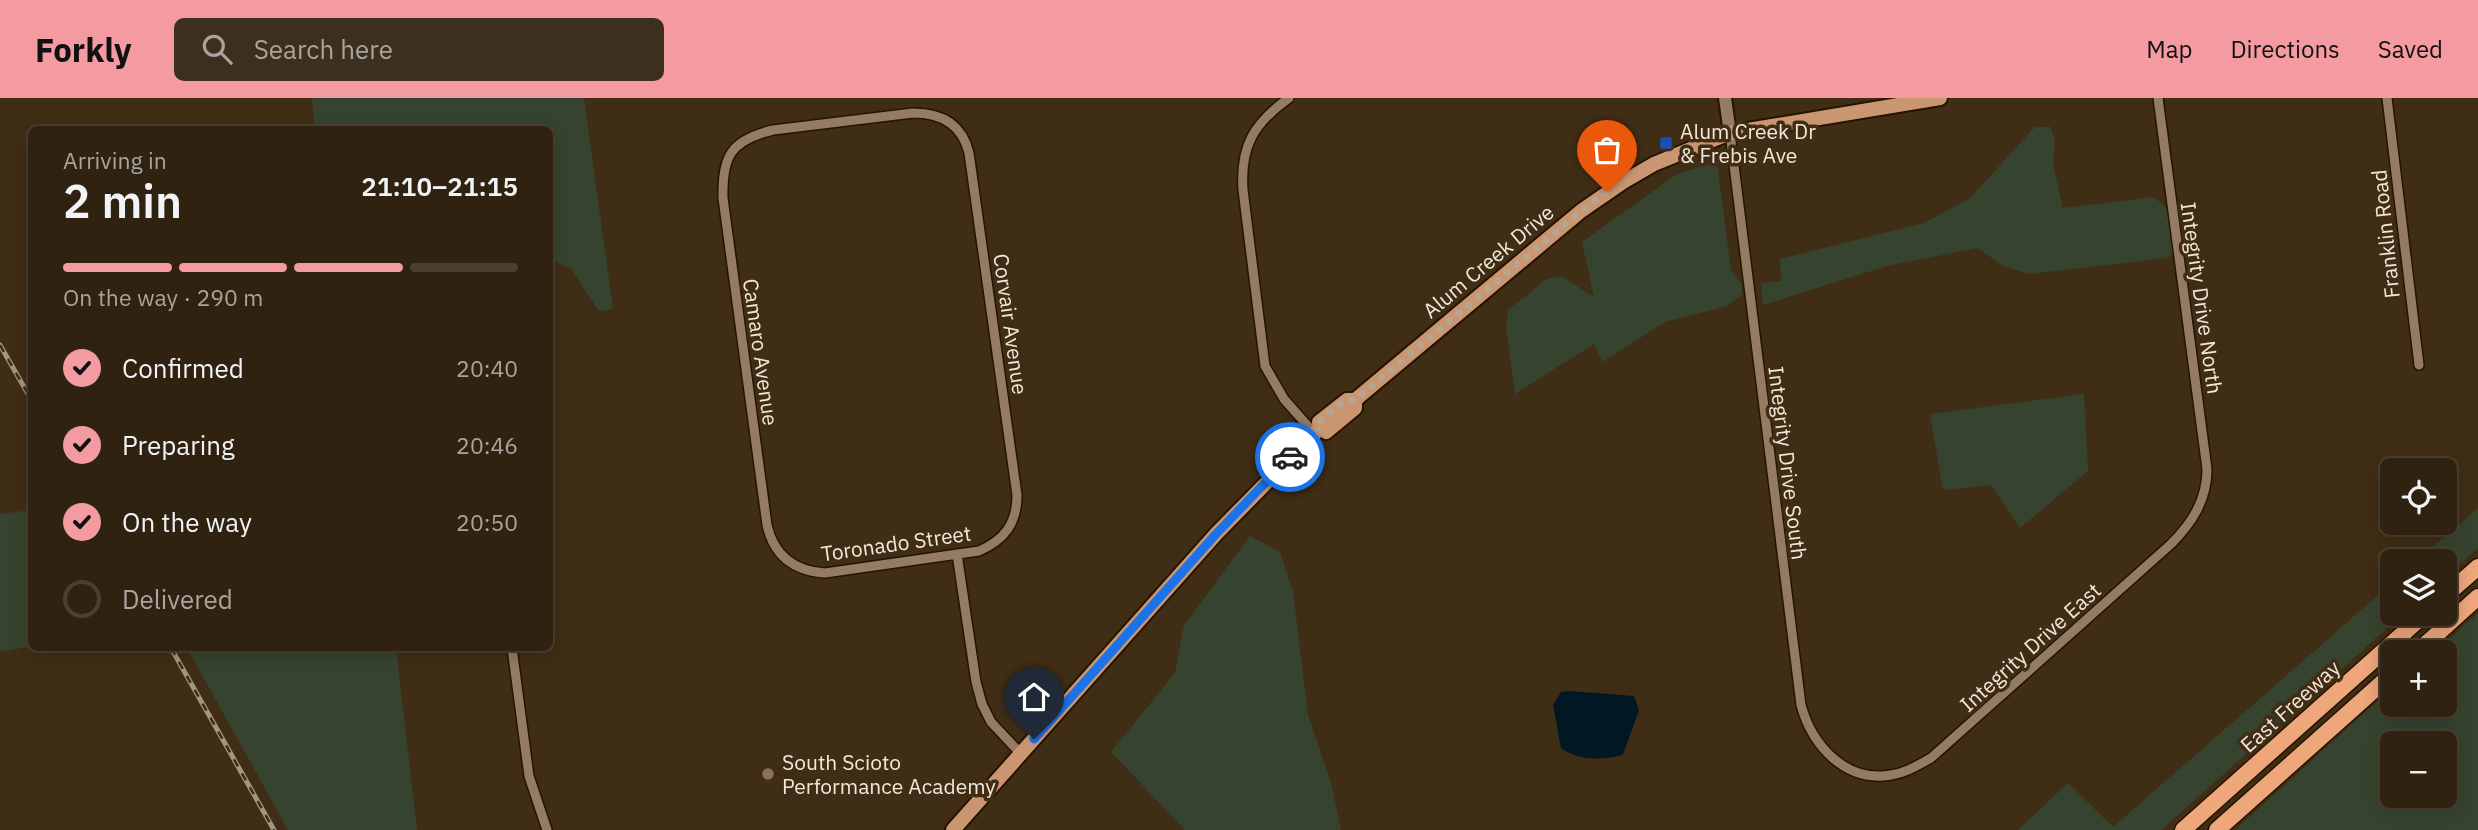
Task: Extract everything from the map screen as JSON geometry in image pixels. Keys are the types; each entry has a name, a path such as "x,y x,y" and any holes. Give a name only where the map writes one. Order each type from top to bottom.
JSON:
{"highway":[{"path":"2457,585 2478,567"},
{"path":"2430,640 2478,597"},
{"name":"East Freeway","path":"2183,830 2412,626"},
{"name":"East Freeway","path":"2217,830 2380,685"}],"main road":[{"path":"1725,98 1730,133"},
{"name":"Alum Creek Drive","path":"953,830 1216,534 1317,431 1319,422 1347,400 1355,400 1592,203 1654,164 1730,133 1935,98"}],"street":[{"path":"1289,98 1264,118 1252,135 1242,163 1243,190 1265,366 1284,399 1317,431"},
{"name":"Integrity Drive North","path":"2158,98 2207,469 2201,503"},
{"name":"Franklin Road","path":"2387,98 2419,365"},
{"name":"Corvair Avenue","path":"734,148 752,135 774,130 913,113 936,115 956,127 965,139 1017,495 1016,511 1010,528"},
{"name":"Integrity Drive South","path":"1730,133 1801,705 1818,744 1833,758 1858,773"},
{"name":"Camaro Avenue","path":"734,148 722,172 723,198 767,525 772,544 784,559"},
{"name":"Integrity Drive East","path":"1858,773 1872,776 1893,775 1931,758 2171,544 2190,525 2201,503"},
{"name":"Toronado Street","path":"784,559 803,570 825,573 979,551 996,543 1010,528"},
{"path":"957,554 976,682 982,704 991,722 1021,754"},
{"path":"512,651 529,776 547,830"}],"green space":[{"path":"312,98 584,98 613,309 599,311 571,269 553,260 553,126 315,126"},
{"path":"2035,127 2051,127 2055,142 2053,164 2063,208 2154,197 2167,208 2174,254 2166,258 2029,274 2003,266 1978,248 1887,266 1763,305 1761,283 1781,281 1780,259 1924,223 1969,199"},
{"path":"1717,162 1731,270 1742,285 1742,295 1727,306 1665,322 1602,362 1594,344 1515,394 1506,327 1508,310 1547,279 1561,276 1594,297 1582,242 1677,174"},
{"path":"2084,394 2088,471 2020,528 1991,485 1943,490 1930,414"},
{"path":"2478,508 2478,548 2457,566 2457,549 2431,549 2447,535 2457,535 2457,526"},
{"path":"28,510 28,647 0,651 0,514"},
{"path":"1250,536 1280,552 1293,592 1308,715 1332,786 1341,830 1185,830 1111,752 1175,673 1184,625"},
{"path":"2380,593 2380,626 2390,626 2161,830 2018,830 2068,783 2113,827"},
{"path":"2478,613 2478,830 2235,830 2380,699 2380,717 2457,717 2457,640 2448,640"},
{"path":"189,651 396,651 417,830 288,830"}],"water":[{"path":"1561,692 1634,696 1639,710 1623,755 1591,758 1575,755 1561,748 1553,705"}],"railway":[{"path":"0,345 28,394"},
{"path":"173,651 274,830"}],"way so far":[{"path":"1290,457 1320,428 1319,422 1347,400 1355,400 1607,192"}],"place":[{"name":"Alum Creek Dr & Frebis Ave","path":"1666,143"},
{"name":"South Scioto Performance Academy","path":"768,774"}],"route":[{"path":"1034,739 1216,534 1290,457"}]}
